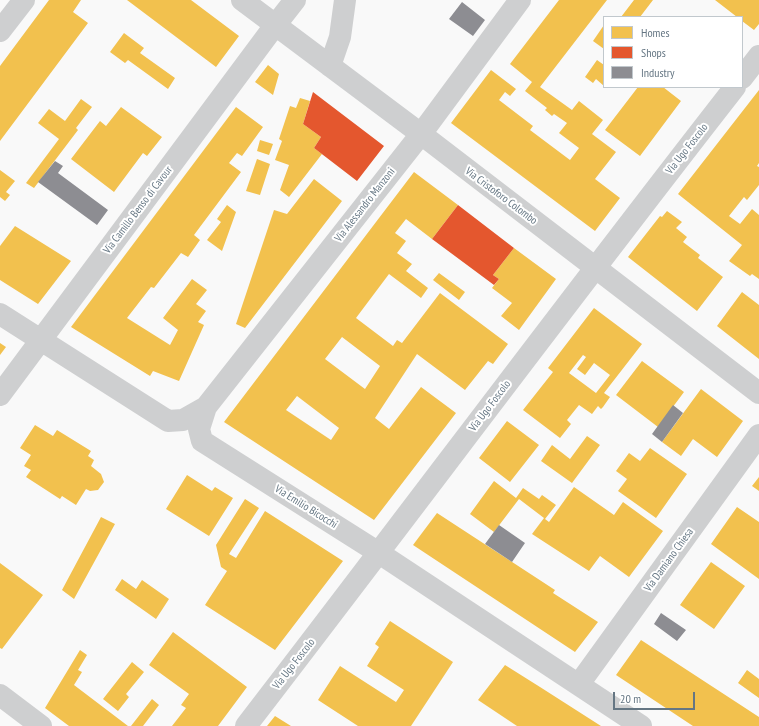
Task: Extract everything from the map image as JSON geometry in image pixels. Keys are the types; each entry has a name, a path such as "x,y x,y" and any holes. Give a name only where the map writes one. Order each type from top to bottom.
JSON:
{"street":[{"path":"0,31 24,0"},
{"name":"Via Cristoforo Colombo","path":"242,0 421,134 759,393"},
{"name":"Via Camillo Benso di Cavour","path":"0,395 295,0"},
{"path":"330,66 340,37 345,0"},
{"name":"Via Alessandro Manzoni","path":"206,407 421,134 520,0"},
{"path":"743,77 759,56"},
{"name":"Via Ugo Foscolo","path":"246,726 379,553 594,267 734,88"},
{"path":"0,314 168,421 183,420 206,407"},
{"name":"Via Emilio Bicocchi","path":"206,407 199,429 202,441 379,553 641,726"},
{"name":"Via Damiano Chiesa","path":"579,684 759,435"},
{"path":"0,695 41,726"}],"building: Homes":[{"path":"49,0 81,0 73,12 88,23 0,141 0,66"},
{"path":"127,0 191,0 239,36 216,67"},
{"path":"559,0 607,0 540,87 572,110 579,101 603,120 592,134 616,152 595,179 620,198 595,231 451,123 491,70 516,89 510,96 505,92 499,100 533,126 530,130 570,160 579,148 559,133 567,123 554,114 552,116 545,110 547,108 525,91 532,82 510,64"},
{"path":"634,0 653,0 641,16 622,16"},
{"path":"715,0 759,0 759,24 754,30 743,22 743,16 736,16"},
{"path":"603,26 603,48 593,41"},
{"path":"124,33 144,48 140,53 175,78 168,89 128,60 125,63 110,52"},
{"path":"597,60 603,64 603,85 596,79 593,83 585,77"},
{"path":"268,65 279,74 273,95 255,82"},
{"path":"637,88 664,88 681,101 640,156 605,130"},
{"path":"759,90 759,163 757,166 759,167 759,185 747,200 744,197 729,216 740,224 752,209 759,215 759,279 752,274 750,276 729,261 742,245 678,194"},
{"path":"300,98 310,101 303,124 321,137 314,148 322,154 289,197 280,190 289,165 275,160 282,141 279,139 290,106 296,108"},
{"path":"81,99 92,107 76,128 78,130 34,188 26,183 59,139 38,123 49,109 65,121"},
{"path":"121,107 162,137 147,156 143,153 114,192 71,159 100,121 106,126"},
{"path":"236,107 263,127 242,156 237,153 229,163 241,172 194,235 200,240 188,257 181,253 154,288 151,287 127,318 170,345 178,330 163,318 192,279 207,290 196,304 206,311 198,322 204,325 179,381 153,371 150,376 71,327"},
{"path":"260,140 273,144 269,155 257,151"},
{"path":"257,159 270,164 260,195 246,191"},
{"path":"0,170 15,181 6,192 10,195 5,201 0,197"},
{"path":"414,172 458,205 432,239 406,219 395,233 406,241 397,253 412,264 406,271 428,288 421,298 389,274 356,318 393,346 397,340 402,343 440,293 508,344 493,364 488,361 465,390 417,354 375,418 389,429 421,387 456,413 374,520 224,422","holes":["342,337 380,366 365,389 325,359","297,396 339,428 331,440 286,410"]},
{"path":"314,179 342,201 245,328 236,324 274,210 287,214"},
{"path":"227,205 236,212 222,251 207,240 221,222 217,219"},
{"path":"667,211 682,222 676,228 687,237 683,242 700,255 698,258 723,277 697,311 628,257 660,216 662,217"},
{"path":"15,226 71,261 38,304 0,280 0,246"},
{"path":"514,248 556,279 519,330 501,316 512,303 492,288 499,279 493,275"},
{"path":"439,273 465,292 459,300 433,280"},
{"path":"742,292 759,305 759,359 717,326"},
{"path":"594,308 642,344 604,393 610,397 603,407 601,409 598,406 592,414 579,405 567,420 571,424 560,438 523,410 553,372 548,368","holes":["583,355 586,357 577,369 585,375 594,363 610,375 596,393 569,373"]},
{"path":"0,343 6,347 0,355"},
{"path":"642,361 684,392 658,427 616,395"},
{"path":"701,389 743,421 717,457 693,439 681,456 662,442"},
{"path":"507,421 539,445 510,482 479,458"},
{"path":"35,425 53,436 57,430 91,451 88,456 94,460 91,466 101,474 104,482 98,490 90,491 86,489 76,505 62,496 60,499 26,477 31,470 24,466 31,455 20,448"},
{"path":"587,436 600,445 572,483 541,461 552,445 570,459"},
{"path":"650,448 687,474 656,518 618,491 627,479 616,471 629,453 640,461"},
{"path":"187,475 212,491 215,487 233,498 209,536 166,509"},
{"path":"759,477 759,491 752,486"},
{"path":"494,481 516,498 523,488 539,499 542,495 556,505 545,519 549,522 574,487 614,515 623,502 663,531 629,577 600,556 589,571 532,534 544,518 519,499 494,532 470,514"},
{"path":"245,499 259,508 229,554 236,558 265,511 343,561 275,650 205,605 227,571 221,567 216,545"},
{"path":"737,507 759,522 759,579 711,544"},
{"path":"437,513 555,590 553,593 598,622 575,652 413,545"},
{"path":"101,517 115,524 74,599 62,590"},
{"path":"711,562 745,586 714,629 680,605"},
{"path":"0,563 43,595 2,649 0,648"},
{"path":"122,579 136,589 142,580 169,599 156,619 115,590"},
{"path":"390,621 453,662 411,726 358,726 318,700 340,666 396,702 404,690 367,666 379,647 375,644"},
{"path":"173,632 247,687 218,726 172,726 186,708 181,705 189,694 149,665"},
{"path":"641,640 759,717 759,726 693,726 616,675"},
{"path":"80,650 87,655 78,670 82,672 74,685 128,726 69,726 45,708"},
{"path":"132,662 144,672 126,694 129,697 118,711 103,699"},
{"path":"505,665 601,726 517,726 478,700"},
{"path":"747,670 759,679 759,698 738,683"},
{"path":"152,699 159,705 143,726 131,726"},
{"path":"275,716 291,726 267,726"}],"building: Shops":[{"path":"313,92 384,146 357,181 314,148 321,137 303,124"},
{"path":"458,205 514,248 493,275 499,279 494,285 432,239"}],"building: Industry":[{"path":"462,2 485,20 473,36 449,19"},
{"path":"55,161 63,166 58,173 108,210 97,225 38,182"},
{"path":"673,405 683,413 662,442 652,434"},
{"path":"499,525 525,543 512,562 485,544"},
{"path":"661,613 686,630 677,641 654,624"}]}
